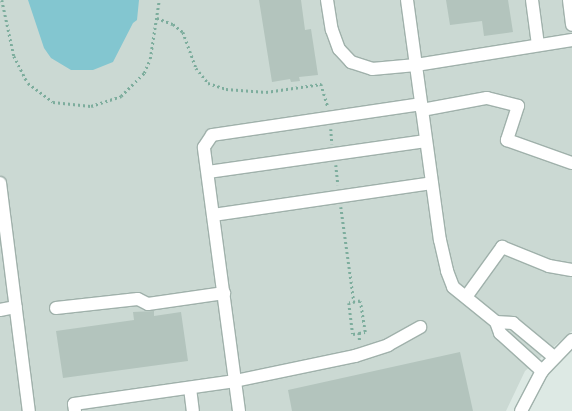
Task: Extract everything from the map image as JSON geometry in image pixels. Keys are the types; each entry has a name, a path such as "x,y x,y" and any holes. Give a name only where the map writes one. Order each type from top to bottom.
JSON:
{"street":[{"path":"327,0 336,42 351,62 372,69 416,65 572,40"},
{"path":"407,0 432,183 447,271 453,287 496,322 500,333 542,371"},
{"path":"532,0 538,45"},
{"path":"569,0 572,25"},
{"path":"239,411 204,147 212,135 487,98 518,106 507,140 572,163"},
{"path":"208,172 426,141"},
{"path":"0,183 29,411"},
{"path":"213,215 432,183"},
{"path":"466,297 502,247 549,266 572,270"},
{"path":"56,308 138,298 148,304 224,292"},
{"path":"0,310 16,307"},
{"path":"496,322 513,323 554,357"},
{"path":"75,411 74,404 235,381 355,356 388,345 420,326"},
{"path":"521,411 542,371 572,340"},
{"path":"190,388 193,411"}],"path":[{"path":"2,0 14,56 28,83 46,98 66,105 101,104 131,88 148,66 159,0"},
{"path":"157,18 173,24 183,32 196,68 208,83 226,89 266,92 322,84 328,109"},
{"path":"330,122 333,147"},
{"path":"335,160 339,188"},
{"path":"340,201 354,302"},
{"path":"360,301 365,332 353,334 349,303 354,302 360,301"},
{"path":"359,333 361,344"}],"shaded area":[{"path":"0,0 572,0 572,331 525,371 506,411 0,411"}],"water":[{"path":"28,0 139,0 137,20 133,23 113,62 93,70 71,70 51,58 44,48"}],"building":[{"path":"259,0 301,0 305,30 311,29 318,75 299,77 300,81 291,82 290,79 272,82"},
{"path":"446,0 508,0 513,32 484,36 482,21 450,25"},
{"path":"154,311 154,316 181,312 188,361 63,378 56,331 134,320 133,312"},
{"path":"460,352 473,411 292,411 288,390"}]}
